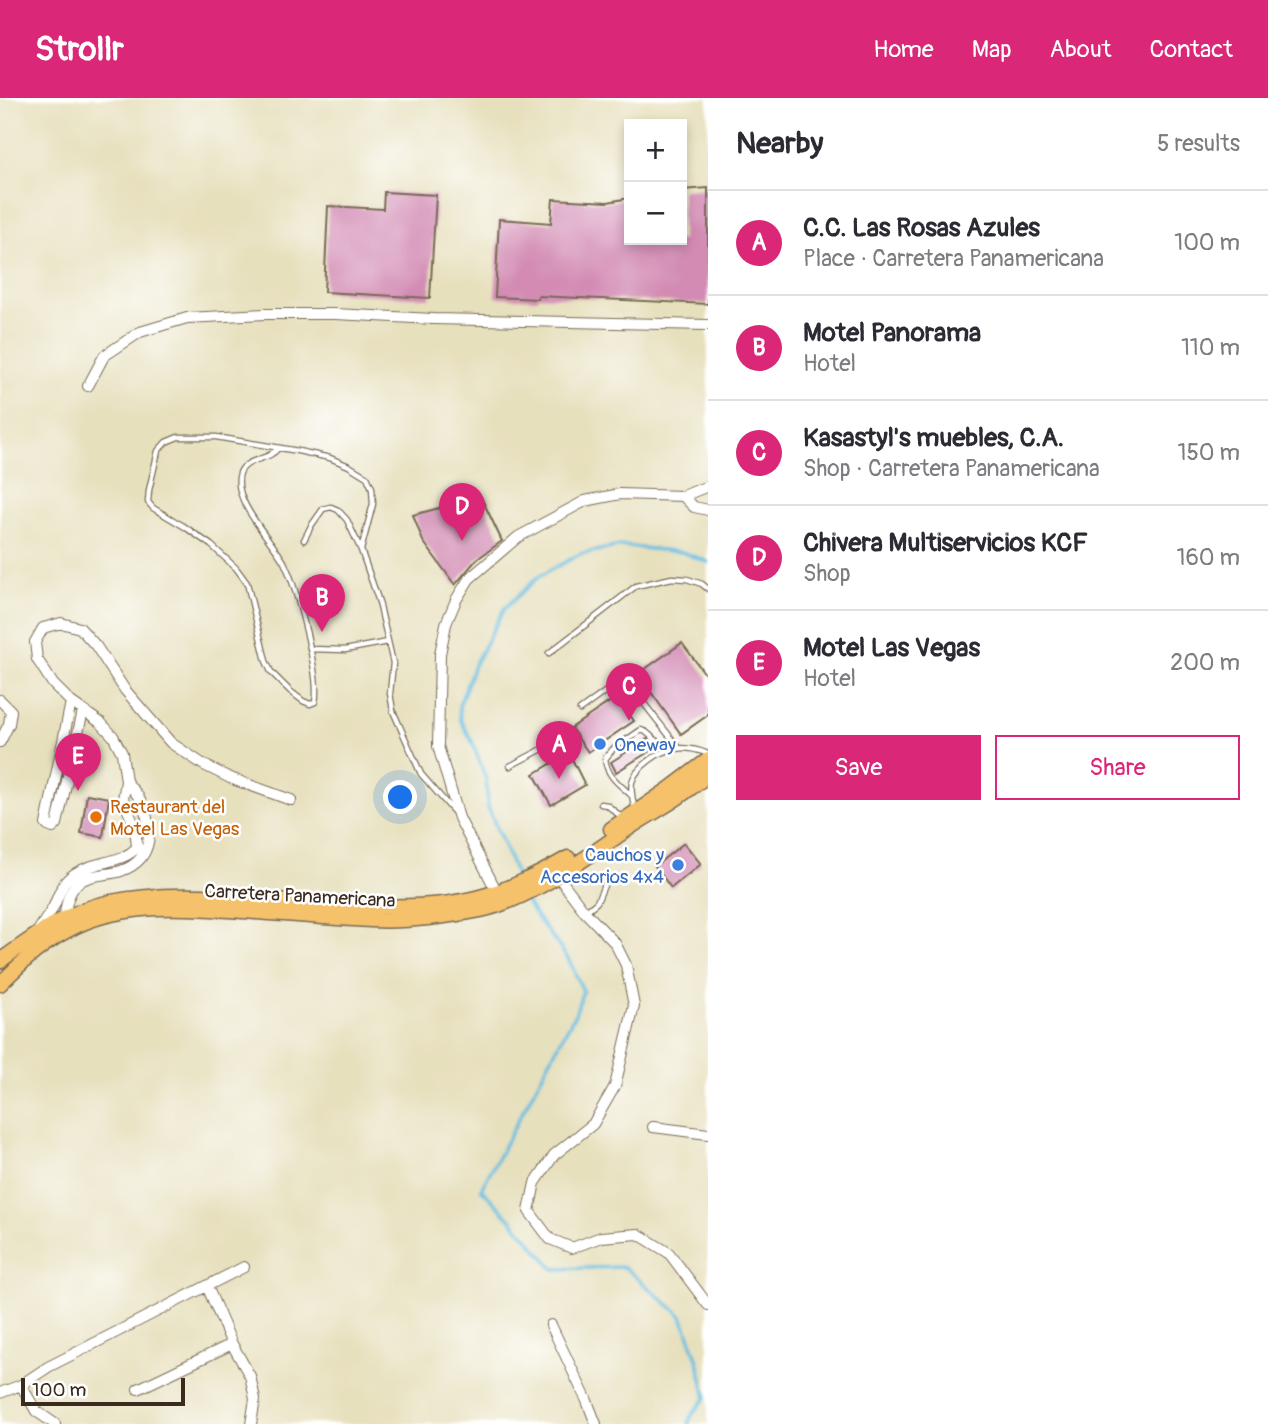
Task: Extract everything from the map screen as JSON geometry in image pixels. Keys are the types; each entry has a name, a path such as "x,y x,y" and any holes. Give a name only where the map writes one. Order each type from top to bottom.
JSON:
{"main road":[{"name":"Carretera Panamericana","path":"0,961 36,934 65,917 110,902 210,895 327,905 397,907 506,893 557,875 708,760"},
{"name":"Carretera Panamericana","path":"537,881 567,858 634,817 674,800 708,775"},
{"name":"Carretera Panamericana","path":"0,984 24,960 65,932 103,916 129,911 191,909 406,920 483,909 506,893"}],"street":[{"path":"88,386 104,356 141,332 187,318 335,314 708,326"},
{"path":"506,893 459,818 438,746 440,654 446,624 456,600 469,579 518,537 585,501 620,494 683,496 708,486"},
{"path":"683,496 694,506 708,510"},
{"path":"36,934 67,879 81,869 126,857 137,847 135,827 123,799 126,781 122,753 113,736 101,723 71,702 46,675 37,659 34,642 43,628 61,623 80,628 96,646 125,690 171,743 230,778 291,800"},
{"path":"0,700 11,711 9,724 0,742"},
{"path":"71,702 46,824 48,827 53,828 57,824 83,711"},
{"path":"65,917 67,902 75,885 88,877 122,870 143,857 147,850 149,821 138,797 126,781"},
{"path":"557,875 585,912 615,943 626,965 634,1006 615,1086 593,1124 554,1155 535,1183 529,1211 551,1239 572,1248 601,1237 638,1234 669,1253 708,1305"},
{"path":"653,1127 708,1134"},
{"path":"0,1393 21,1385 48,1367 244,1267"},
{"path":"207,1286 232,1344 250,1376 255,1399 251,1424"},
{"path":"551,1325 596,1424"},
{"path":"138,1390 232,1344"},
{"path":"21,1385 36,1411 55,1424"}],"lane":[{"path":"278,448 272,455 244,466 239,475 239,485 243,500 283,559 292,579 310,649 317,692 315,702 310,704 290,691 271,672 247,583 236,568 211,545 153,508 148,502 158,451 166,442 178,437 216,437 298,450 349,466 367,477 372,488 373,504 361,550"},
{"path":"304,540 323,509 331,507 338,510 347,520 361,550 379,602 393,663 390,693 393,711 421,774 459,818"},
{"path":"549,653 636,586 672,578 687,579 708,589"},
{"path":"310,649 345,650 388,642"},
{"path":"580,710 624,677 679,748"},
{"path":"631,796 611,777 605,759 613,749 641,730 666,749"},
{"path":"510,766 552,744"},
{"path":"634,817 632,780 641,767 666,749 689,748 708,754"},
{"path":"601,804 634,817"},
{"path":"585,912 597,902 608,876"}],"building":[{"path":"708,188 708,304 538,296 538,299 495,297 499,219 551,223 553,199 608,202 624,199 624,245 687,245 687,190"},
{"path":"384,192 436,195 430,298 324,292 328,206 383,209"},
{"path":"481,497 502,541 476,560 455,585 423,541 413,515"},
{"path":"682,643 708,678 708,715 681,734 638,674"},
{"path":"617,697 634,721 588,752 571,728"},
{"path":"647,739 655,748 616,772 611,762"},
{"path":"569,753 585,785 551,805 534,774"},
{"path":"87,794 109,798 103,837 81,833"},
{"name":"Cauchos y Accesorios 4x4","path":"684,843 701,864 671,888 655,866"}],"waterway":[{"path":"518,880 488,807 486,779 472,741 460,719 459,706 474,665 504,609 538,577 580,554 621,546 682,552 708,562"},
{"path":"525,897 528,905 569,960 583,991 575,1014 481,1189 554,1269 624,1267 682,1316 698,1361 706,1397 690,1418 689,1424"}],"place":[{"name":"Chivera Multiservicios KCF","path":"462,541"},
{"name":"Motel Panorama","path":"322,632"},
{"name":"Kasastyl's muebles, C.A.","path":"629,721"},
{"name":"Oneway","path":"600,744"},
{"name":"C.C. Las Rosas Azules","path":"559,779"},
{"name":"Motel Las Vegas","path":"78,791"},
{"name":"Restaurant del Motel Las Vegas","path":"96,817"},
{"name":"Cauchos y Accesorios 4x4","path":"678,865"}]}
